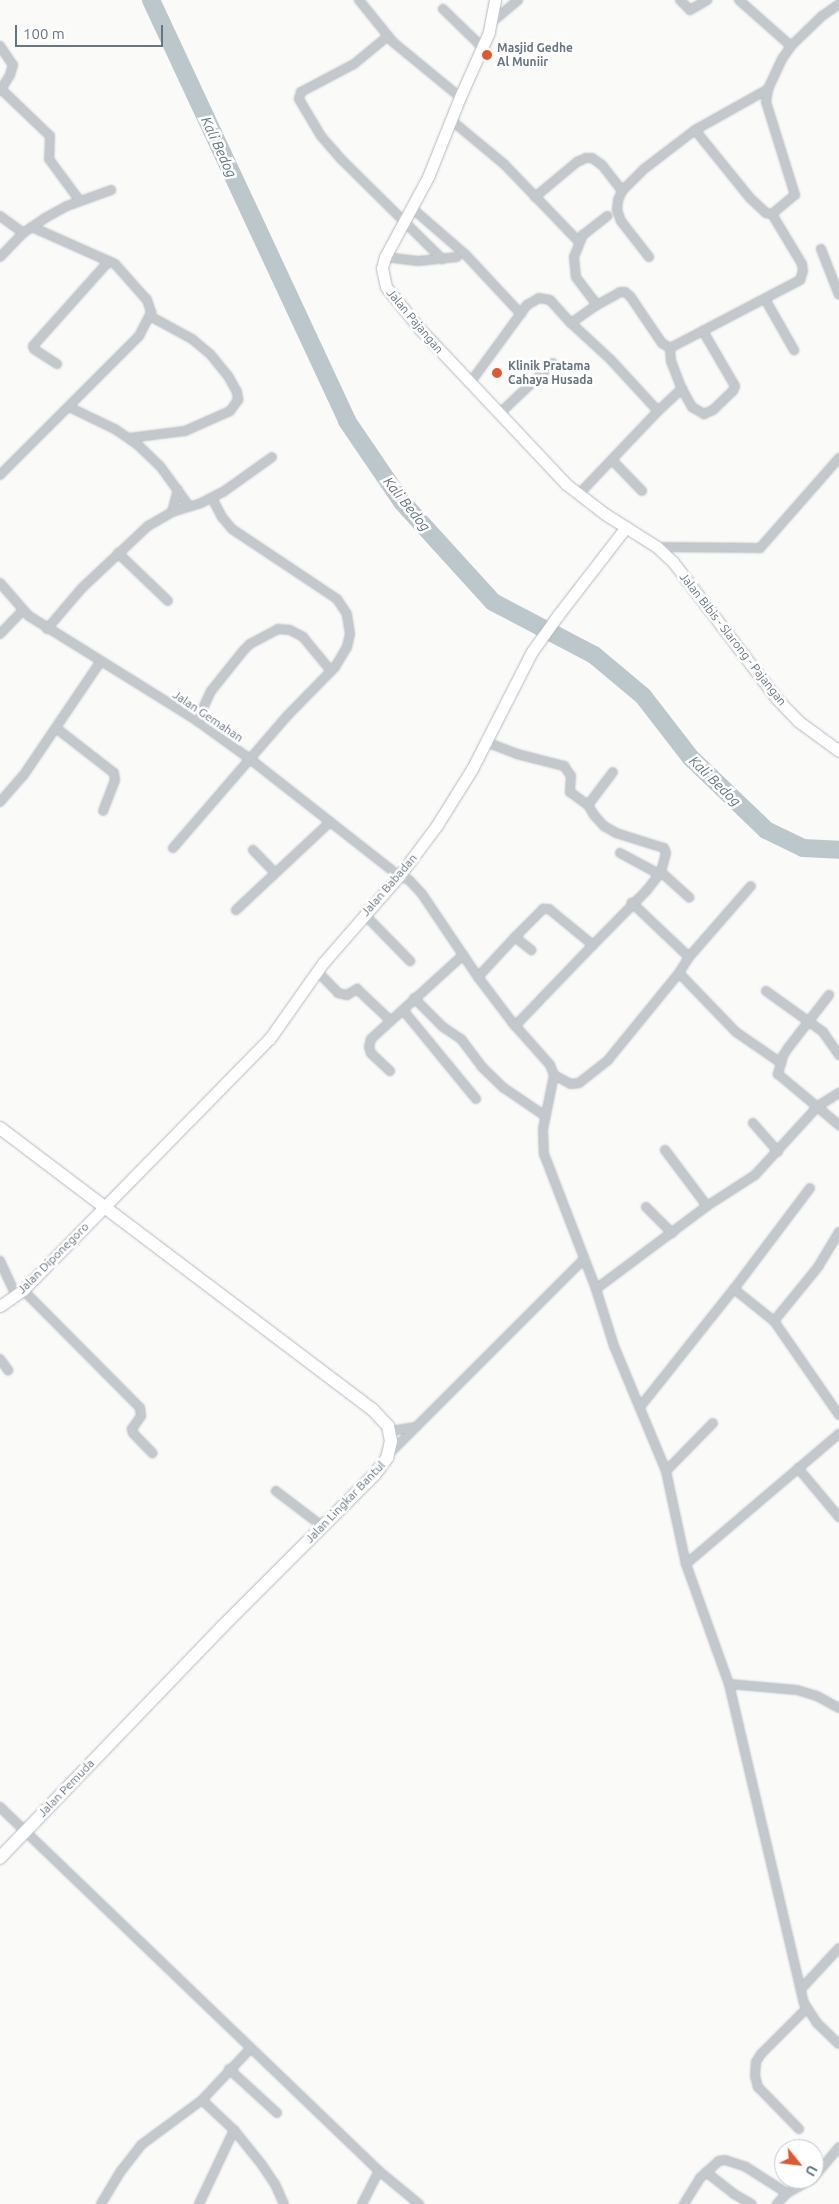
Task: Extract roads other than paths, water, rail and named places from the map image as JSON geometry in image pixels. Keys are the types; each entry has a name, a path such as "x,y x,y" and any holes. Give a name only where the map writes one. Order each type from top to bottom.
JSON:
{"main road":[{"name":"Jalan Pajangan","path":"496,0 492,22 482,47 428,177 413,209 385,257 382,276 389,293 499,414 579,494 626,527"},
{"name":"Jalan Bibis - Slarong - Pajangan","path":"626,527 657,547 673,562 777,698 804,725 839,751"},
{"name":"Jalan Babadan","path":"104,1207 254,1056 281,1024 317,971 364,914 399,876 441,818 486,742 531,653 626,527"},
{"path":"0,1128 362,1402 382,1418 390,1431"},
{"name":"Jalan Diponegoro","path":"0,1306 20,1293 104,1207"},
{"name":"Jalan Lingkar Bantul","path":"133,1718 380,1469 390,1453 390,1431"},
{"name":"Jalan Pemuda","path":"0,1858 133,1718"}],"street":[{"path":"359,0 388,36 460,97"},
{"path":"492,22 518,0"},
{"path":"680,0 684,7 690,10 707,0"},
{"path":"739,0 791,46"},
{"path":"695,130 750,198 766,213 772,214 795,195 766,102 768,89 782,59 791,46 822,16 839,4"},
{"path":"443,9 482,47"},
{"path":"388,36 354,64 301,92 299,96 302,106 321,136 388,208 405,221 442,259"},
{"path":"0,46 13,65 10,75 1,90 50,136 49,159 80,201"},
{"path":"649,257 621,221 617,210 622,190 644,169 695,130 768,89"},
{"path":"451,120 504,164 579,242"},
{"path":"535,197 577,162 586,158 592,158 602,165 622,190"},
{"path":"0,257 23,233 44,218 80,201 111,190"},
{"path":"413,209 465,254 521,314"},
{"path":"670,348 800,280 803,271 802,264 772,214"},
{"path":"0,216 23,233"},
{"path":"597,305 576,277 574,257 583,235 607,216"},
{"path":"0,476 139,336 150,316 151,308 147,300 124,273 109,260 32,227"},
{"path":"821,249 839,295"},
{"path":"385,257 408,261 457,257"},
{"path":"57,364 33,349 34,344 109,260"},
{"path":"572,323 597,305 620,292 629,294 662,343 670,348"},
{"path":"470,383 532,301 545,298 611,360 658,411"},
{"path":"765,299 794,350"},
{"path":"129,438 185,431 230,411 238,400 237,392 228,376 210,354 185,334 150,316"},
{"path":"670,348 671,361 682,389 692,407 704,414 714,410 735,387 703,331"},
{"path":"499,414 553,363"},
{"path":"579,494 658,411 682,389"},
{"path":"69,407 129,438 160,466 189,506"},
{"path":"46,629 82,588 148,526 172,512 212,498 237,484 272,456"},
{"path":"657,547 760,548 839,458"},
{"path":"612,460 642,491"},
{"path":"172,512 178,490"},
{"path":"173,848 288,715 331,671 342,657 349,640 350,625 344,607 322,587 232,530 222,518 212,498"},
{"path":"118,553 168,601"},
{"name":"Jalan Gemahan","path":"0,583 23,610 46,629 197,721 250,759 399,876 409,880 422,894 478,977 515,1026 550,1065 554,1075"},
{"path":"0,634 23,610"},
{"path":"197,721 211,691 242,651 250,644 278,630 290,630 302,637 331,671"},
{"path":"0,802 23,776 101,661"},
{"path":"56,728 114,773 115,780 102,810"},
{"path":"486,742 524,756 564,766 571,776 570,792 588,805 594,815 616,833 664,848 666,853 660,873 647,890 632,903 515,1026"},
{"path":"588,805 613,772"},
{"path":"236,910 330,822"},
{"path":"253,850 275,873"},
{"path":"620,853 660,873 690,897"},
{"path":"751,886 689,957 679,973 608,1060 579,1083 571,1084 554,1075 545,1116 542,1143 544,1154 596,1289 614,1346 666,1471 686,1564 729,1684 758,1815 806,2009 817,2023 839,2044"},
{"path":"632,903 689,957"},
{"path":"478,977 543,909 549,909 593,945"},
{"path":"364,914 410,961"},
{"path":"515,937 531,950"},
{"path":"390,1071 371,1053 369,1047 372,1038 463,955"},
{"path":"317,971 338,993 347,995 357,990 390,1020"},
{"path":"679,973 736,1032 780,1063"},
{"path":"766,992 823,1032 839,1055"},
{"path":"829,995 788,1048 778,1070 780,1078 818,1106 839,1126"},
{"path":"414,998 442,1027 461,1039 482,1067 504,1088 545,1116"},
{"path":"403,1010 476,1099"},
{"path":"596,1289 707,1206 755,1175 818,1106 839,1093"},
{"path":"753,1123 778,1152"},
{"path":"664,1150 707,1206"},
{"path":"640,1407 734,1289 810,1188"},
{"path":"646,1207 672,1233"},
{"path":"774,1321 818,1268 839,1232"},
{"path":"390,1453 584,1259"},
{"path":"0,1261 20,1293 140,1408 140,1416 132,1429 133,1433 152,1453"},
{"path":"734,1289 774,1321 839,1415"},
{"path":"0,1361 8,1370"},
{"path":"666,1471 713,1423"},
{"path":"390,1431 416,1427"},
{"path":"686,1564 839,1434"},
{"path":"798,1468 839,1517"},
{"path":"276,1491 322,1526"},
{"path":"729,1684 797,1690 817,1696 839,1708"},
{"path":"0,1807 379,2171 419,2204"},
{"path":"801,1989 839,1948"},
{"path":"799,2129 758,2087 755,2079 756,2064 763,2052 806,2009"},
{"path":"102,2203 141,2145 202,2100 229,2069 251,2048"},
{"path":"229,2069 277,2113"},
{"path":"202,2100 234,2130 262,2165 275,2184 284,2204"},
{"path":"199,2204 234,2130"},
{"path":"824,2165 839,2147"},
{"path":"684,2204 694,2185 706,2172 719,2161 725,2160 746,2167 787,2193"},
{"path":"362,2204 379,2171"},
{"path":"706,2172 734,2194 751,2204"},
{"path":"776,2204 794,2189"}],"waterway":[{"name":"Kali Bedog","path":"151,0 347,421 402,502 493,602 594,655 643,696 691,758 766,830 803,848 839,850"}],"place":[{"name":"Masjid Gedhe Al Muniir","path":"487,55"},
{"name":"Klinik Pratama Cahaya Husada","path":"497,373"}]}
